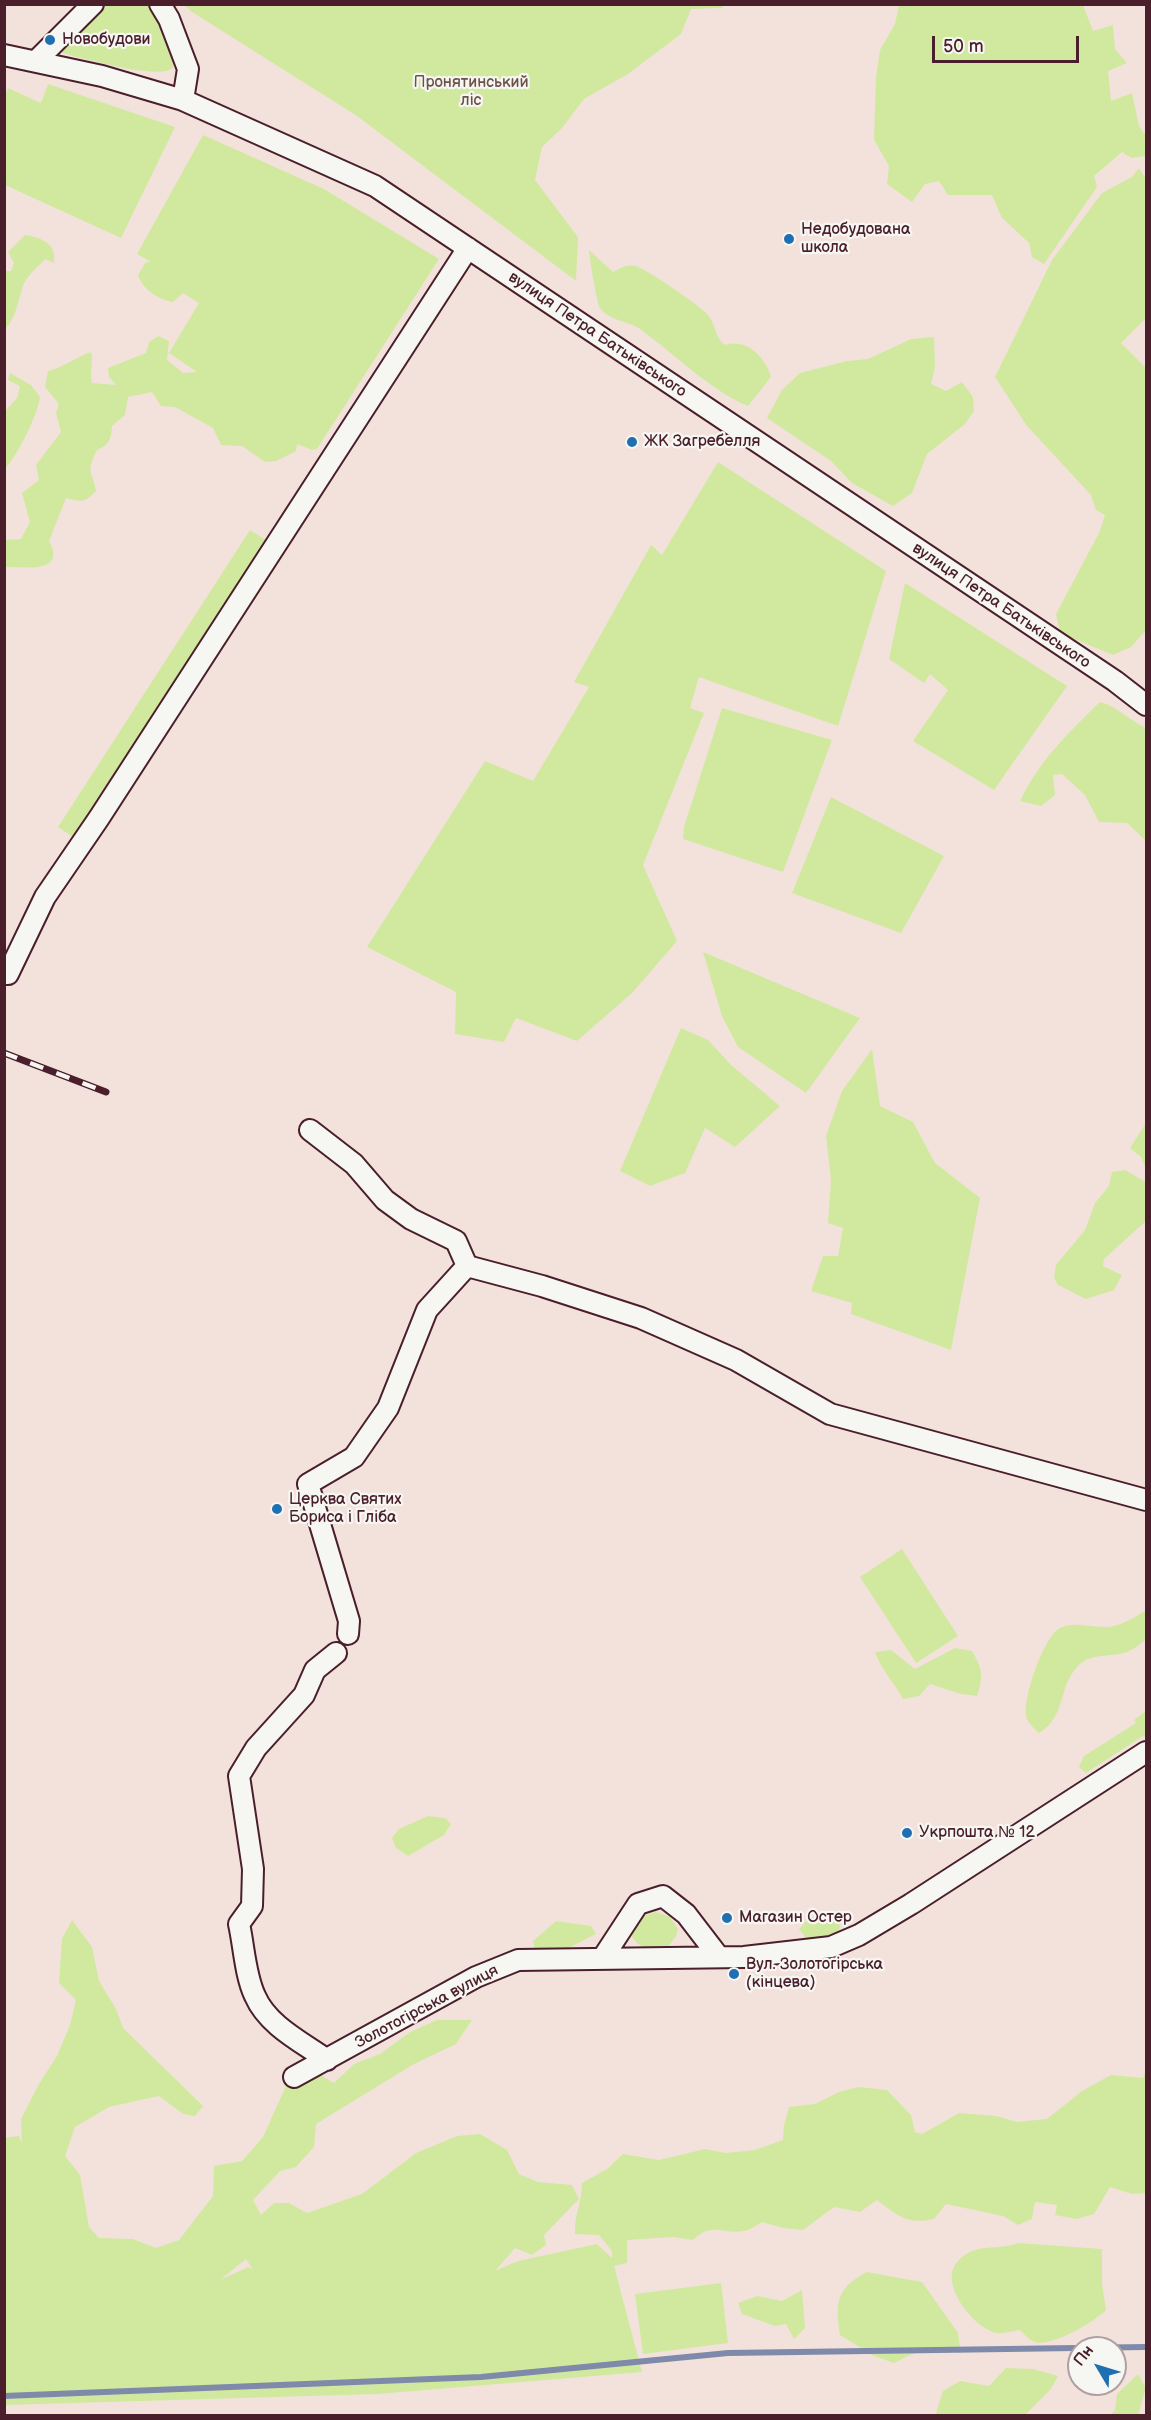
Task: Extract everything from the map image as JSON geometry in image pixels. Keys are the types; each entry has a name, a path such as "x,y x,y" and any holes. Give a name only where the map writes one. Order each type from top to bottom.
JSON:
{"street":[{"path":"37,60 93,4"},
{"path":"160,4 169,18 188,69 183,100"},
{"name":"вулиця Петра Батьківського","path":"5,56 37,60 183,100 375,186 1115,681 1146,705"},
{"path":"4,974 8,974 45,897 99,818 468,248"},
{"path":"310,1130 354,1164 385,1200 411,1219 456,1241 467,1266"},
{"path":"467,1266 542,1286 641,1318 736,1360 830,1414 1146,1500"},
{"path":"348,1634 349,1621 308,1484 354,1457 388,1408 427,1310 467,1266"},
{"path":"327,2060 266,2015 254,1995 239,1924 252,1906 253,1869 239,1776 256,1748 304,1695 315,1670 336,1653"},
{"name":"Золотогірська вулиця","path":"294,2077 476,1977 518,1960 718,1957 831,1947 859,1935 1146,1752"},
{"path":"602,1959 638,1904 663,1896 686,1914 718,1957"}],"green space":[{"path":"103,5 150,5 174,46 176,64 169,70 147,71 113,66 54,50"},
{"name":"Пронятинський ліс","path":"184,5 724,5 722,8 691,9 681,34 628,74 584,99 562,128 542,147 535,180 578,237 576,281 357,116"},
{"path":"899,5 1083,5 1093,31 1113,25 1115,49 1127,63 1108,71 1111,101 1132,93 1139,126 1146,136 1146,156 1131,158 1122,152 1094,176 1097,187 1044,264 1032,257 1029,243 1002,218 992,195 948,195 939,181 925,184 912,202 887,184 889,166 874,140 876,78 880,50 895,24"},
{"path":"48,84 175,127 121,238 5,185 5,95 8,88 41,103"},
{"path":"203,135 324,189 439,259 317,449 312,450 297,444 296,451 276,461 265,462 242,446 221,445 213,428 175,407 161,406 152,392 128,397 125,415 112,426 109,441 97,450 91,464 90,471 96,491 89,498 82,500 66,498 49,541 53,559 41,566 6,567 5,540 21,539 30,522 22,493 39,480 36,465 61,432 56,413 59,404 45,387 48,371 91,352 92,383 116,385 109,377 108,368 146,353 149,342 158,336 169,341 167,360 183,373 197,372 169,353 199,303 183,293 173,302 152,293 143,285 138,275 146,262 151,262 137,254"},
{"path":"1139,168 1146,179 1146,318 1121,343 1146,368 1146,630 1131,647 1113,655 1060,633 1056,614 1099,533 1105,515 1096,510 1091,495 1027,426 995,377 1052,260 1102,193 1132,177"},
{"path":"25,235 42,240 51,246 54,263 45,259 32,272 23,286 14,315 5,329 5,271 11,271 14,263 8,252"},
{"path":"589,250 613,272 632,266 641,268 660,279 706,313 721,342 725,345 740,344 760,356 771,377 748,406 720,391 640,329 604,312 597,298"},
{"path":"934,337 935,367 931,384 946,391 962,382 973,397 974,411 965,424 927,454 912,493 893,506 852,483 831,461 767,418 782,390 800,373 847,361 868,359 911,339"},
{"path":"10,373 31,385 40,397 26,435 5,469 5,411 17,398 20,386 8,380"},
{"path":"718,462 886,571 838,726 699,677 690,708 704,713 643,865 677,941 633,992 577,1041 516,1018 504,1042 455,1034 456,992 367,947 485,761 533,781 589,687 574,682 651,545 662,555"},
{"path":"250,530 266,540 73,837 58,827"},
{"path":"905,583 1067,686 994,790 913,741 948,690 930,674 924,683 889,659"},
{"path":"1100,702 1146,728 1146,841 1127,823 1099,822 1085,795 1062,774 1053,775 1055,795 1041,806 1020,801 1045,760"},
{"path":"722,708 832,740 783,872 683,839 684,827"},
{"path":"831,797 944,856 901,933 792,893"},
{"path":"703,952 860,1018 806,1093 738,1047 722,1016"},
{"path":"681,1028 708,1040 731,1065 780,1106 735,1147 705,1128 685,1173 650,1186 620,1171"},
{"path":"872,1049 880,1106 913,1122 935,1163 980,1198 951,1350 851,1314 852,1303 811,1291 823,1256 838,1256 843,1228 828,1223 831,1180 826,1136 842,1091"},
{"path":"1146,1123 1146,1169 1141,1157 1130,1148"},
{"path":"1125,1170 1146,1182 1146,1221 1104,1259 1103,1266 1122,1275 1114,1290 1086,1299 1058,1285 1054,1278 1056,1265 1085,1230 1095,1203 1109,1186 1112,1172"},
{"path":"902,1549 958,1636 916,1663 860,1577"},
{"path":"1146,1610 1146,1639 1127,1652 1095,1657 1078,1666 1071,1674 1054,1718 1039,1733 1027,1719 1027,1699 1040,1658 1052,1635 1058,1629 1070,1625 1114,1626"},
{"path":"955,1648 972,1651 978,1662 981,1683 977,1696 961,1694 930,1684 919,1696 903,1699 875,1652 891,1650 915,1669"},
{"path":"1146,1711 1146,1737 1143,1736 1086,1773 1079,1767 1084,1756 1136,1723 1134,1720"},
{"path":"428,1816 445,1818 451,1824 444,1835 408,1856 396,1848 392,1838 399,1829"},
{"path":"656,1912 670,1917 678,1929 668,1947 646,1948 637,1943 630,1933 640,1919"},
{"path":"810,1917 830,1918 841,1923 838,1933 819,1938 806,1938 799,1929"},
{"path":"72,1920 92,1947 99,1981 116,2009 123,2028 203,2106 195,2116 183,2114 159,2096 109,2107 75,2127 65,2156 80,2175 89,2227 99,2238 133,2239 156,2248 179,2240 213,2196 214,2166 242,2161 263,2137 286,2086 315,2072 334,2083 354,2064 380,2054 410,2032 437,2020 472,2020 456,2044 414,2064 316,2124 314,2147 296,2167 280,2171 253,2200 261,2215 274,2203 289,2203 307,2213 362,2194 416,2153 457,2136 480,2134 507,2150 519,2174 538,2182 572,2185 579,2199 544,2235 546,2245 532,2255 515,2248 495,2271 518,2261 597,2244 612,2258 612,2251 599,2235 575,2234 576,2221 582,2183 607,2169 623,2154 659,2160 705,2149 726,2153 755,2150 783,2140 789,2107 815,2104 839,2092 858,2087 887,2090 911,2115 915,2132 922,2134 959,2113 996,2116 1017,2122 1047,2119 1082,2091 1111,2075 1143,2078 1146,2070 1146,2193 1132,2194 1110,2187 1094,2214 1076,2219 1055,2215 1057,2205 1035,2202 1032,2219 1018,2225 1003,2216 946,2204 934,2219 910,2220 897,2215 877,2200 860,2212 834,2207 803,2230 783,2228 762,2222 744,2231 706,2231 693,2240 673,2237 627,2240 627,2263 614,2266 642,2372 378,2394 5,2405 4,2138 19,2136 22,2144 21,2119 57,2056 70,2025 76,2000 59,1983 62,1939","holes":["246,2259 253,2270 248,2267 220,2280"]},
{"path":"556,1921 591,1926 596,1934 568,1948 535,1952 533,1941"},
{"path":"1018,2243 1102,2249 1102,2284 1106,2310 1072,2332 1042,2343 1033,2341 1020,2330 997,2333 978,2323 969,2314 955,2292 952,2281 953,2270 958,2261 972,2251"},
{"path":"867,2272 922,2282 958,2333 961,2354 934,2348 894,2363 874,2356 840,2335 838,2305 840,2298 849,2284"},
{"path":"721,2283 728,2343 643,2354 635,2294"},
{"path":"802,2290 805,2328 794,2339 786,2324 775,2326 742,2314 738,2303 757,2296 782,2301"},
{"path":"1006,2368 1033,2369 1058,2376 1051,2389 1025,2415 940,2416 936,2413 943,2391 960,2381 989,2386"},
{"path":"1138,2374 1146,2388 1138,2415 1110,2415 1115,2410 1117,2396 1127,2396 1127,2384"}],"waterway":[{"path":"4,2396 481,2377 728,2353 1146,2347"}],"railway":[{"path":"4,1053 106,1092"}],"place":[{"name":"Новобудови","path":"50,40"},
{"name":"Недобудована школа","path":"789,239"},
{"name":"ЖК Загребелля","path":"632,442"},
{"name":"Церква Святих Бориса і Гліба","path":"277,1509"},
{"name":"Укрпошта № 12","path":"907,1833"},
{"name":"Магазин Остер","path":"727,1918"},
{"name":"Вул. Золотогірська (кінцева)","path":"734,1974"}]}
